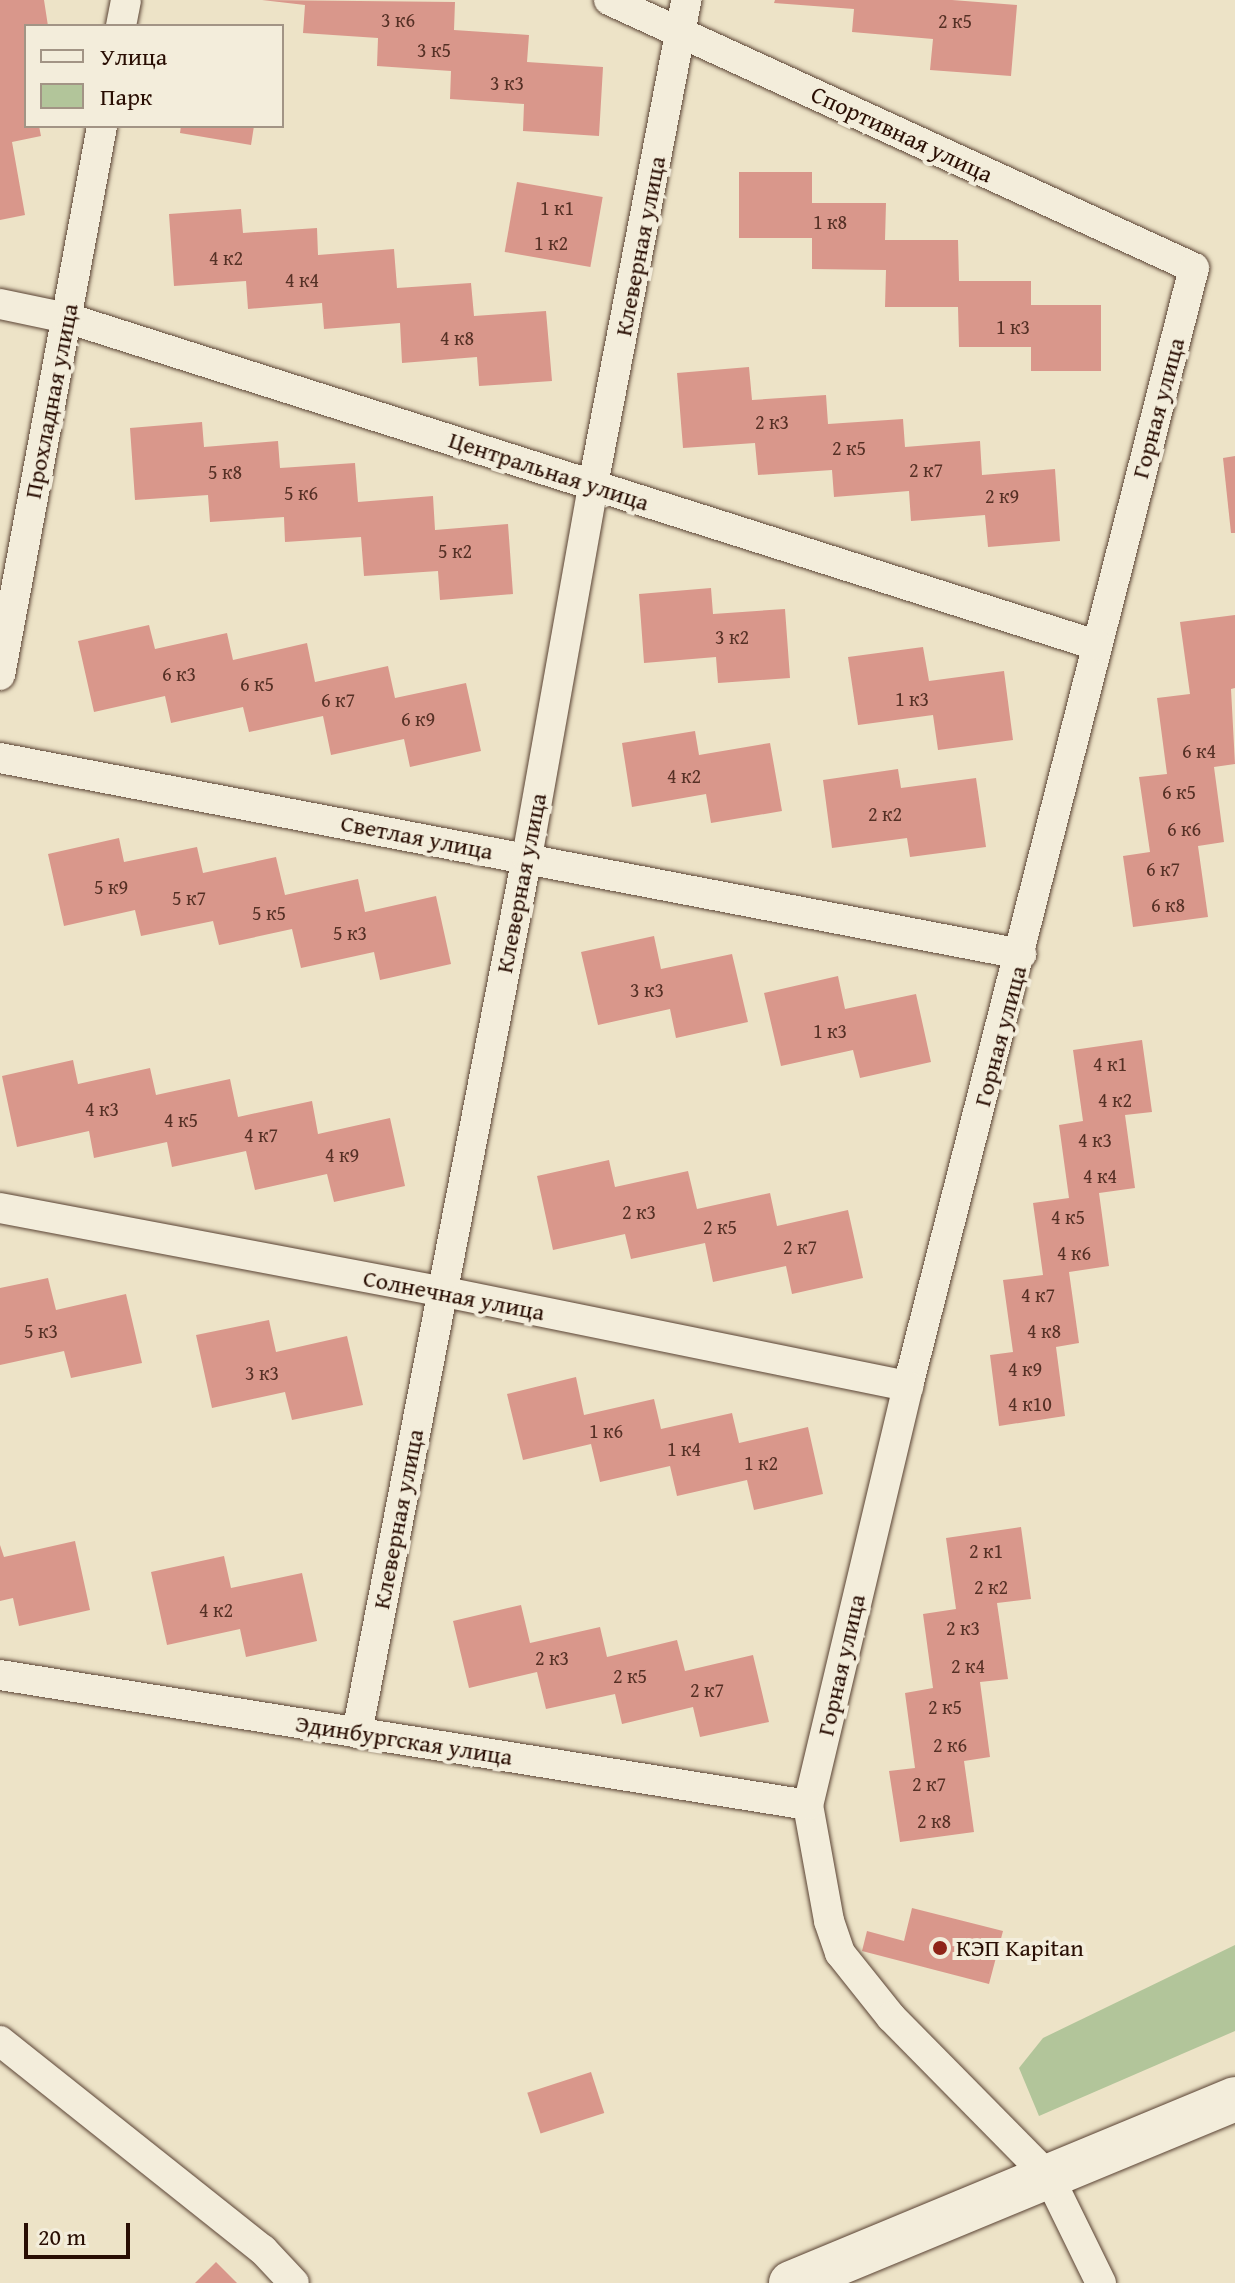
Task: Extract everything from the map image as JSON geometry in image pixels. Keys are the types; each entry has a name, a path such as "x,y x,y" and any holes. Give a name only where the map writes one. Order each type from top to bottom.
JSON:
{"street":[{"path":"121,24 126,0"},
{"name":"Спортивная улица","path":"609,0 1194,268"},
{"name":"Клеверная улица","path":"357,1733 440,1291 527,857 593,485 686,0"},
{"name":"Прохладная улица","path":"0,675 102,128"},
{"name":"Горная улица","path":"808,1805 908,1386 1021,954 1096,645 1194,268"},
{"name":"Центральная улица","path":"0,304 67,318 1096,645"},
{"name":"Светлая улица","path":"0,758 1021,954"},
{"name":"Солнечная улица","path":"0,1208 440,1291 908,1386"},
{"name":"Эдинбургская улица","path":"0,1675 808,1805"},
{"path":"808,1805 829,1921 840,1953 891,2017 1049,2177 1101,2283"},
{"path":"0,2041 263,2250 294,2283"},
{"path":"791,2283 1235,2099"}],"green space":[{"path":"1235,1945 1235,2031 1039,2116 1019,2068 1043,2038"}],"building":[{"path":"0,0 44,0 48,24 24,24 24,128 39,128 41,136 12,142 25,215 0,220"},
{"path":"262,0 455,2 454,30 529,35 527,62 603,67 599,136 523,131 524,104 450,99 451,71 377,66 378,38 303,33 305,5"},
{"path":"775,0 952,0 1017,5 1011,76 930,70 933,39 852,32 854,9 774,3"},
{"path":"181,128 254,128 251,145 180,133"},
{"path":"739,172 812,172 812,203 886,203 885,240 958,240 959,281 1031,281 1031,305 1101,305 1101,371 1031,371 1031,347 959,347 958,307 885,307 886,270 812,269 812,238 739,238"},
{"path":"517,182 603,197 590,267 505,252"},
{"path":"241,209 243,233 317,228 318,255 394,249 397,288 471,283 474,316 546,311 552,381 479,386 477,357 402,363 400,323 324,329 322,303 248,309 246,281 174,286 169,214"},
{"path":"749,367 752,400 826,395 828,424 903,419 905,447 980,441 982,475 1055,469 1060,541 988,547 985,515 911,521 909,491 834,497 832,470 758,475 755,443 683,448 677,373"},
{"path":"202,422 204,447 278,441 280,468 355,463 358,502 433,496 435,530 508,524 513,594 440,600 438,571 364,576 361,537 285,542 284,517 210,522 208,495 135,500 130,428"},
{"path":"1235,456 1235,533 1231,533 1223,458"},
{"path":"711,588 713,614 785,609 790,678 718,683 716,657 644,663 639,594"},
{"path":"1235,615 1235,688 1231,689 1235,764 1214,767 1224,842 1198,846 1208,917 1133,927 1123,856 1150,852 1139,777 1167,774 1157,698 1190,694 1180,622"},
{"path":"149,625 155,649 227,633 233,660 307,643 315,682 388,666 395,698 466,683 481,751 410,767 404,739 331,755 323,716 249,732 243,707 171,723 165,696 94,712 78,641"},
{"path":"923,647 929,681 1004,671 1013,740 938,750 933,715 858,725 848,657"},
{"path":"695,731 699,755 770,743 782,811 711,823 706,794 632,807 622,743"},
{"path":"898,769 901,788 976,778 986,847 910,857 907,838 832,848 823,780"},
{"path":"119,838 124,862 197,847 203,873 276,857 285,895 358,879 365,912 436,896 451,964 380,980 374,952 301,968 292,929 219,945 213,921 141,936 135,910 64,926 48,854"},
{"path":"654,936 661,969 732,954 748,1022 676,1038 670,1009 598,1025 581,952"},
{"path":"838,976 845,1009 916,994 931,1062 860,1078 853,1050 781,1066 764,993"},
{"path":"1142,1040 1152,1112 1125,1115 1135,1188 1099,1193 1109,1266 1069,1272 1079,1343 1056,1347 1065,1416 999,1426 990,1355 1013,1352 1003,1280 1043,1275 1033,1203 1069,1198 1059,1125 1083,1121 1073,1050"},
{"path":"73,1060 78,1084 150,1068 156,1095 230,1079 238,1117 312,1101 318,1134 390,1118 405,1186 334,1202 327,1174 255,1190 246,1151 172,1167 167,1142 94,1158 89,1131 17,1147 2,1076"},
{"path":"609,1160 615,1187 688,1171 697,1209 770,1193 777,1226 848,1210 863,1278 792,1294 786,1266 713,1282 705,1243 631,1259 625,1234 553,1250 537,1176"},
{"path":"48,1278 56,1310 126,1294 142,1363 71,1378 64,1351 0,1365 0,1288"},
{"path":"269,1320 276,1352 347,1336 363,1405 292,1420 285,1392 212,1408 196,1335"},
{"path":"576,1377 584,1415 654,1399 661,1429 732,1413 739,1443 808,1427 823,1494 754,1510 747,1480 677,1496 670,1466 600,1482 591,1444 523,1460 507,1394"},
{"path":"1021,1527 1031,1599 997,1603 1008,1679 980,1682 990,1757 964,1761 974,1832 900,1842 889,1771 915,1768 905,1693 933,1688 923,1614 956,1609 946,1538"},
{"path":"75,1541 90,1610 19,1626 13,1598 0,1601 0,1545 4,1557"},
{"path":"224,1556 231,1588 302,1573 317,1641 246,1657 240,1629 167,1645 151,1572"},
{"path":"521,1605 530,1643 600,1627 607,1657 677,1640 685,1671 753,1655 769,1722 700,1737 693,1707 622,1724 615,1694 546,1709 537,1672 469,1688 453,1621"},
{"path":"912,1908 1003,1931 989,1984 862,1951 867,1931 904,1941"},
{"path":"591,2072 604,2113 541,2134 527,2093"},
{"path":"216,2262 237,2283 195,2283"}],"place":[{"name":"КЭП Kapitan","path":"940,1948"}]}
